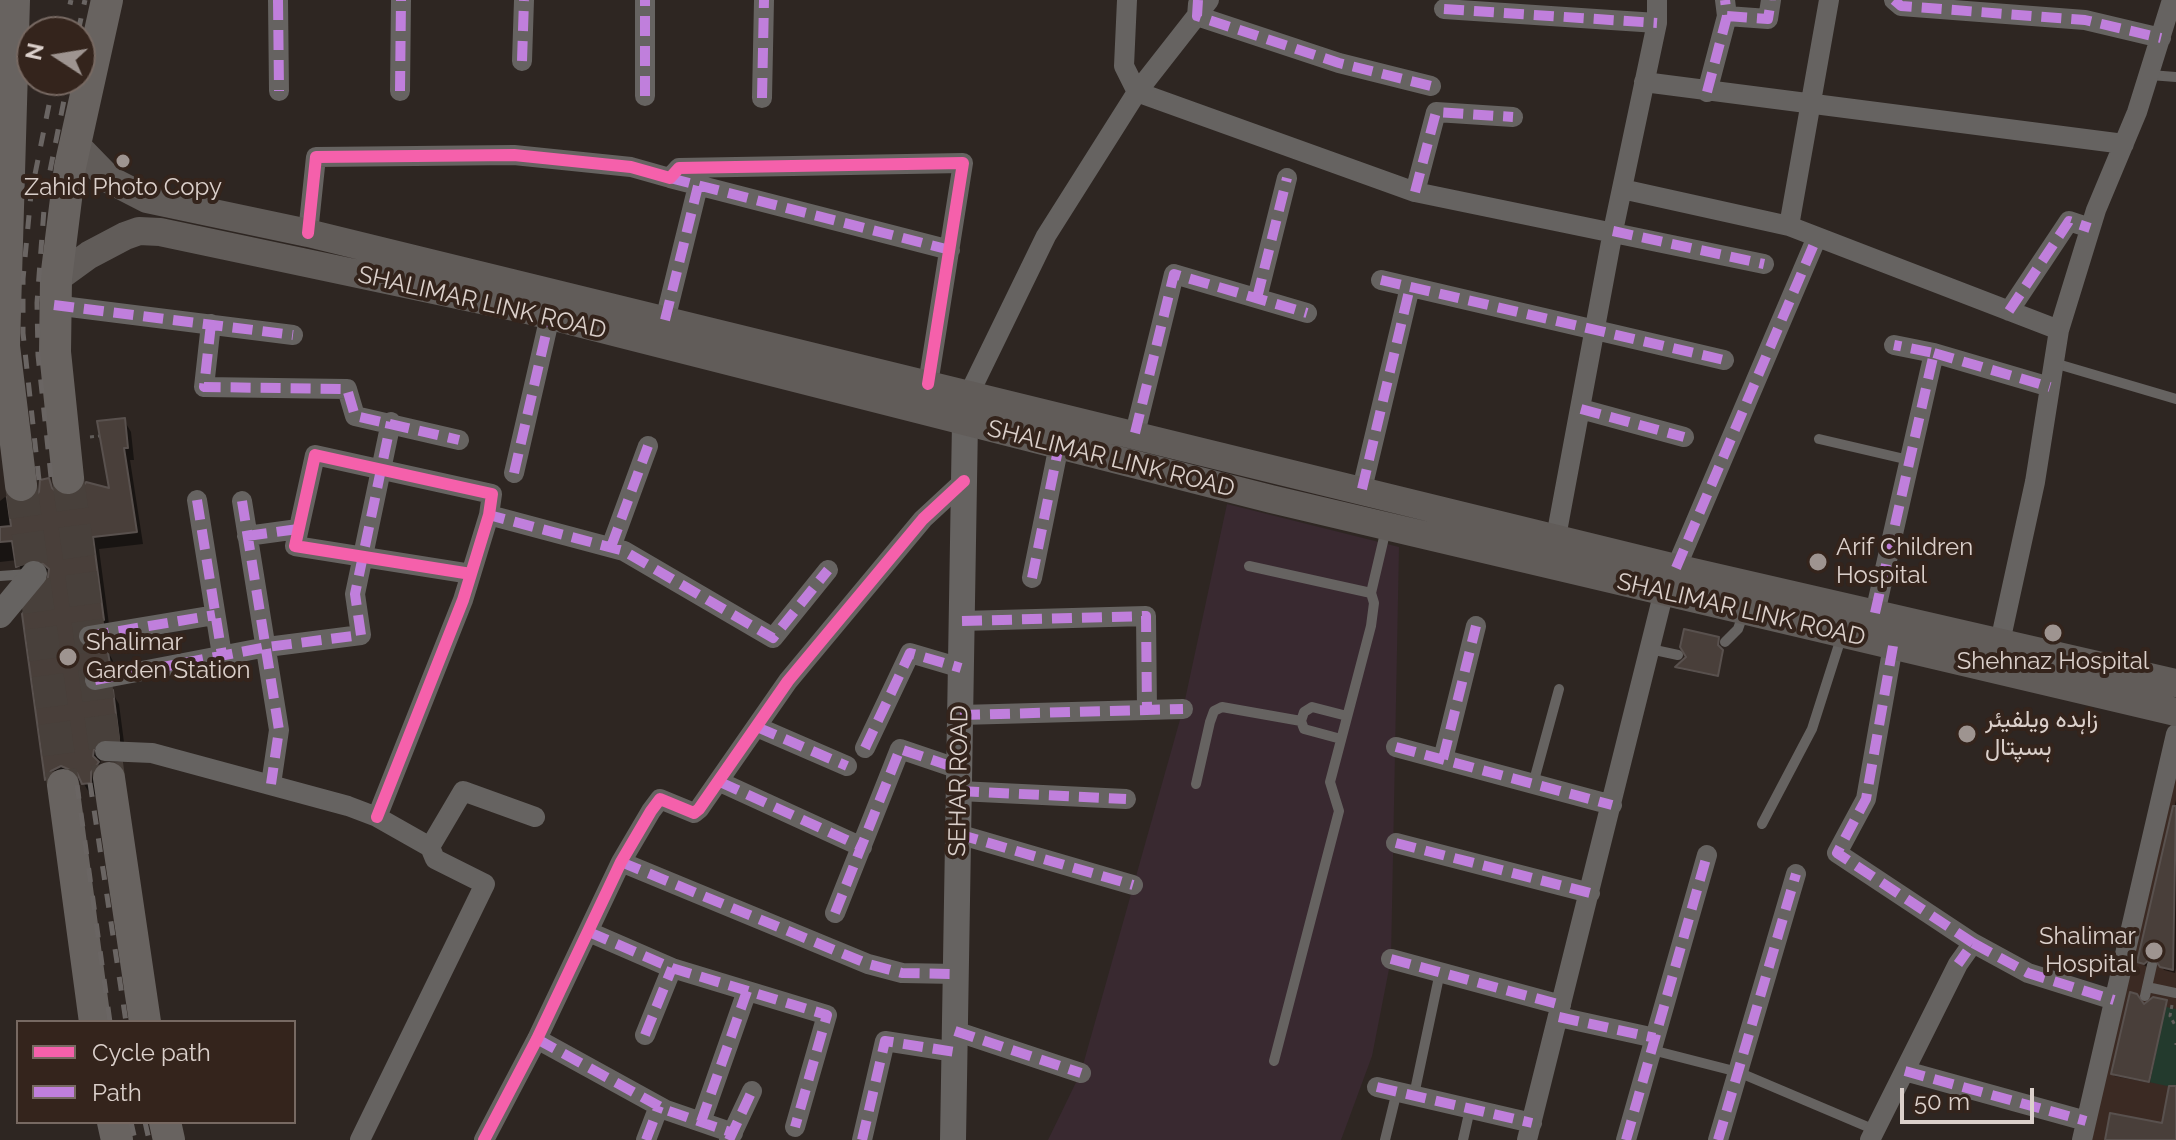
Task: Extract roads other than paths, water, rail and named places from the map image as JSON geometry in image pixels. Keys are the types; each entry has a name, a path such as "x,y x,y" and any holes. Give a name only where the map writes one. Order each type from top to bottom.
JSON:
{"main road":[{"path":"14,0 4,346 5,412 21,485"},
{"path":"68,478 55,292 62,214 107,0"},
{"name":"SHALIMAR LINK ROAD","path":"75,144 110,180 147,199 308,233 615,320 967,408 1135,433 1556,537 1745,611 2176,712"},
{"name":"SHALIMAR LINK ROAD","path":"55,292 89,255 139,231 160,232 550,316 665,320 928,384 967,408 1059,445 1386,527 1670,580 1875,613 2176,683"},
{"path":"1271,499 1278,468"},
{"path":"107,764 145,1020"},
{"path":"63,785 95,1020"},
{"path":"70,838 98,841 115,826"},
{"path":"81,922 96,904 107,900 126,906"}],"street":[{"path":"278,0 279,91"},
{"path":"400,91 401,0"},
{"path":"522,61 524,0"},
{"path":"645,0 645,96"},
{"path":"762,98 764,0"},
{"path":"1127,0 1124,66 1137,92 1415,192 1764,264"},
{"path":"1556,537 1613,231 1657,23 1657,0"},
{"path":"1707,92 1726,8 1768,19 1771,0"},
{"path":"1789,226 1813,105 1829,0"},
{"path":"1894,0 1901,6 1980,6 2085,20 2161,38"},
{"path":"2000,642 2035,482 2059,330 2090,228 2150,75 2172,0"},
{"path":"967,408 1046,236 1137,92 1201,5 1339,63 1431,86"},
{"path":"1444,9 1657,23"},
{"path":"1644,82 2124,144"},
{"path":"1415,192 1436,112 1513,117"},
{"path":"308,233 316,157 514,155 631,167 950,250"},
{"path":"670,178 679,168 963,163 928,384"},
{"path":"1257,298 1287,178"},
{"path":"665,320 698,186"},
{"path":"1622,189 1789,226 2059,330"},
{"path":"2009,311 2069,221 2090,228"},
{"path":"1396,1091 1470,1109 1530,1131 1670,580 1817,237"},
{"path":"1135,433 1174,274 1307,313"},
{"path":"1381,280 1724,360"},
{"path":"1362,489 1410,287"},
{"path":"55,292 211,324 293,335"},
{"path":"514,473 550,316"},
{"path":"211,324 204,387 347,389 355,416 459,440"},
{"path":"1894,345 1934,353 2050,387"},
{"path":"1875,613 1934,353"},
{"name":"SEHAR ROAD","path":"953,1140 967,408"},
{"path":"1581,409 1684,437"},
{"path":"95,680 267,647 361,635 355,594 391,422"},
{"path":"1032,578 1059,445"},
{"path":"611,547 648,446"},
{"path":"377,817 471,574 489,515 492,494 315,455 295,546 471,574"},
{"path":"484,1140 537,1039 621,862 660,799 694,813 720,782 788,681 923,519 964,481"},
{"path":"197,500 222,655"},
{"path":"242,501 279,730 271,784"},
{"path":"489,515 624,551 773,638 828,570"},
{"path":"247,536 298,529"},
{"path":"0,615 34,574"},
{"path":"89,636 215,615"},
{"path":"962,621 1146,616 1147,710"},
{"path":"1443,759 1476,626"},
{"path":"1893,646 1866,799 1837,853 1973,943 2028,973 2114,1000"},
{"path":"865,748 910,653 961,668"},
{"path":"960,715 1183,709"},
{"path":"757,727 847,766"},
{"path":"1905,1071 2084,1130 2176,734"},
{"path":"1396,747 1612,805"},
{"path":"835,913 900,749 959,780 1126,799"},
{"path":"107,764 152,753 271,784 377,817 430,847 435,859 485,884 363,1139"},
{"path":"720,782 862,847"},
{"path":"430,847 463,791 535,817"},
{"path":"958,834 1133,885"},
{"path":"1396,843 1590,893"},
{"path":"1626,1140 1707,855"},
{"path":"621,862 868,964 902,973 956,974"},
{"path":"1718,1140 1796,874"},
{"path":"589,932 672,968 827,1015 795,1127"},
{"path":"1873,1135 1958,964 1973,943"},
{"path":"1391,959 1440,972 1654,1044"},
{"path":"645,1035 672,968"},
{"path":"701,1122 747,991"},
{"path":"537,1039 659,1106 731,1136 752,1091"},
{"path":"862,1140 885,1041 955,1042 1081,1073"},
{"path":"646,1140 659,1106"}],"lane":[{"path":"2150,75 2176,77"},
{"path":"2054,363 2176,399"},
{"path":"1819,439 1909,460"},
{"path":"1274,1061 1339,811 1330,782 1371,626 1374,603 1371,593 1386,527"},
{"path":"1249,566 1371,593"},
{"path":"0,576 34,574"},
{"path":"1725,642 1738,629 1745,611"},
{"path":"1762,824 1812,729 1843,634"},
{"path":"1650,649 1678,655"},
{"path":"1533,784 1559,689"},
{"path":"1196,784 1214,711 1230,707 1301,721"},
{"path":"1341,739 1304,729 1301,721 1304,712 1312,707 1347,716"},
{"path":"2152,965 2146,991 2175,993"},
{"path":"1385,1140 1396,1091 1440,972"},
{"path":"1654,1044 1738,1072 1873,1135"},
{"path":"1463,1140 1470,1109"}],"tunnel":[{"path":"68,478 109,778"},
{"path":"21,485 63,785"}],"railway":[{"path":"68,16 71,0"},
{"path":"82,16 85,0"},
{"path":"39,480 23,333 23,279 31,194 51,96"},
{"path":"51,477 38,355 37,303 45,196 65,96"},
{"path":"90,783 126,1020"},
{"path":"77,785 110,1020"},
{"path":"131,1124 135,1140"},
{"path":"145,1124 149,1140"}],"place":[{"name":"Zahid Photo Copy","path":"123,161"},
{"name":"Arif Children Hospital","path":"1818,562"},
{"name":"Shehnaz Hospital","path":"2053,633"},
{"name":"Shalimar Garden Station","path":"68,657"},
{"name":"زاہدہ ویلفیئر ہسپتال","path":"1967,734"},
{"name":"Shalimar Hospital","path":"2154,951"}]}
